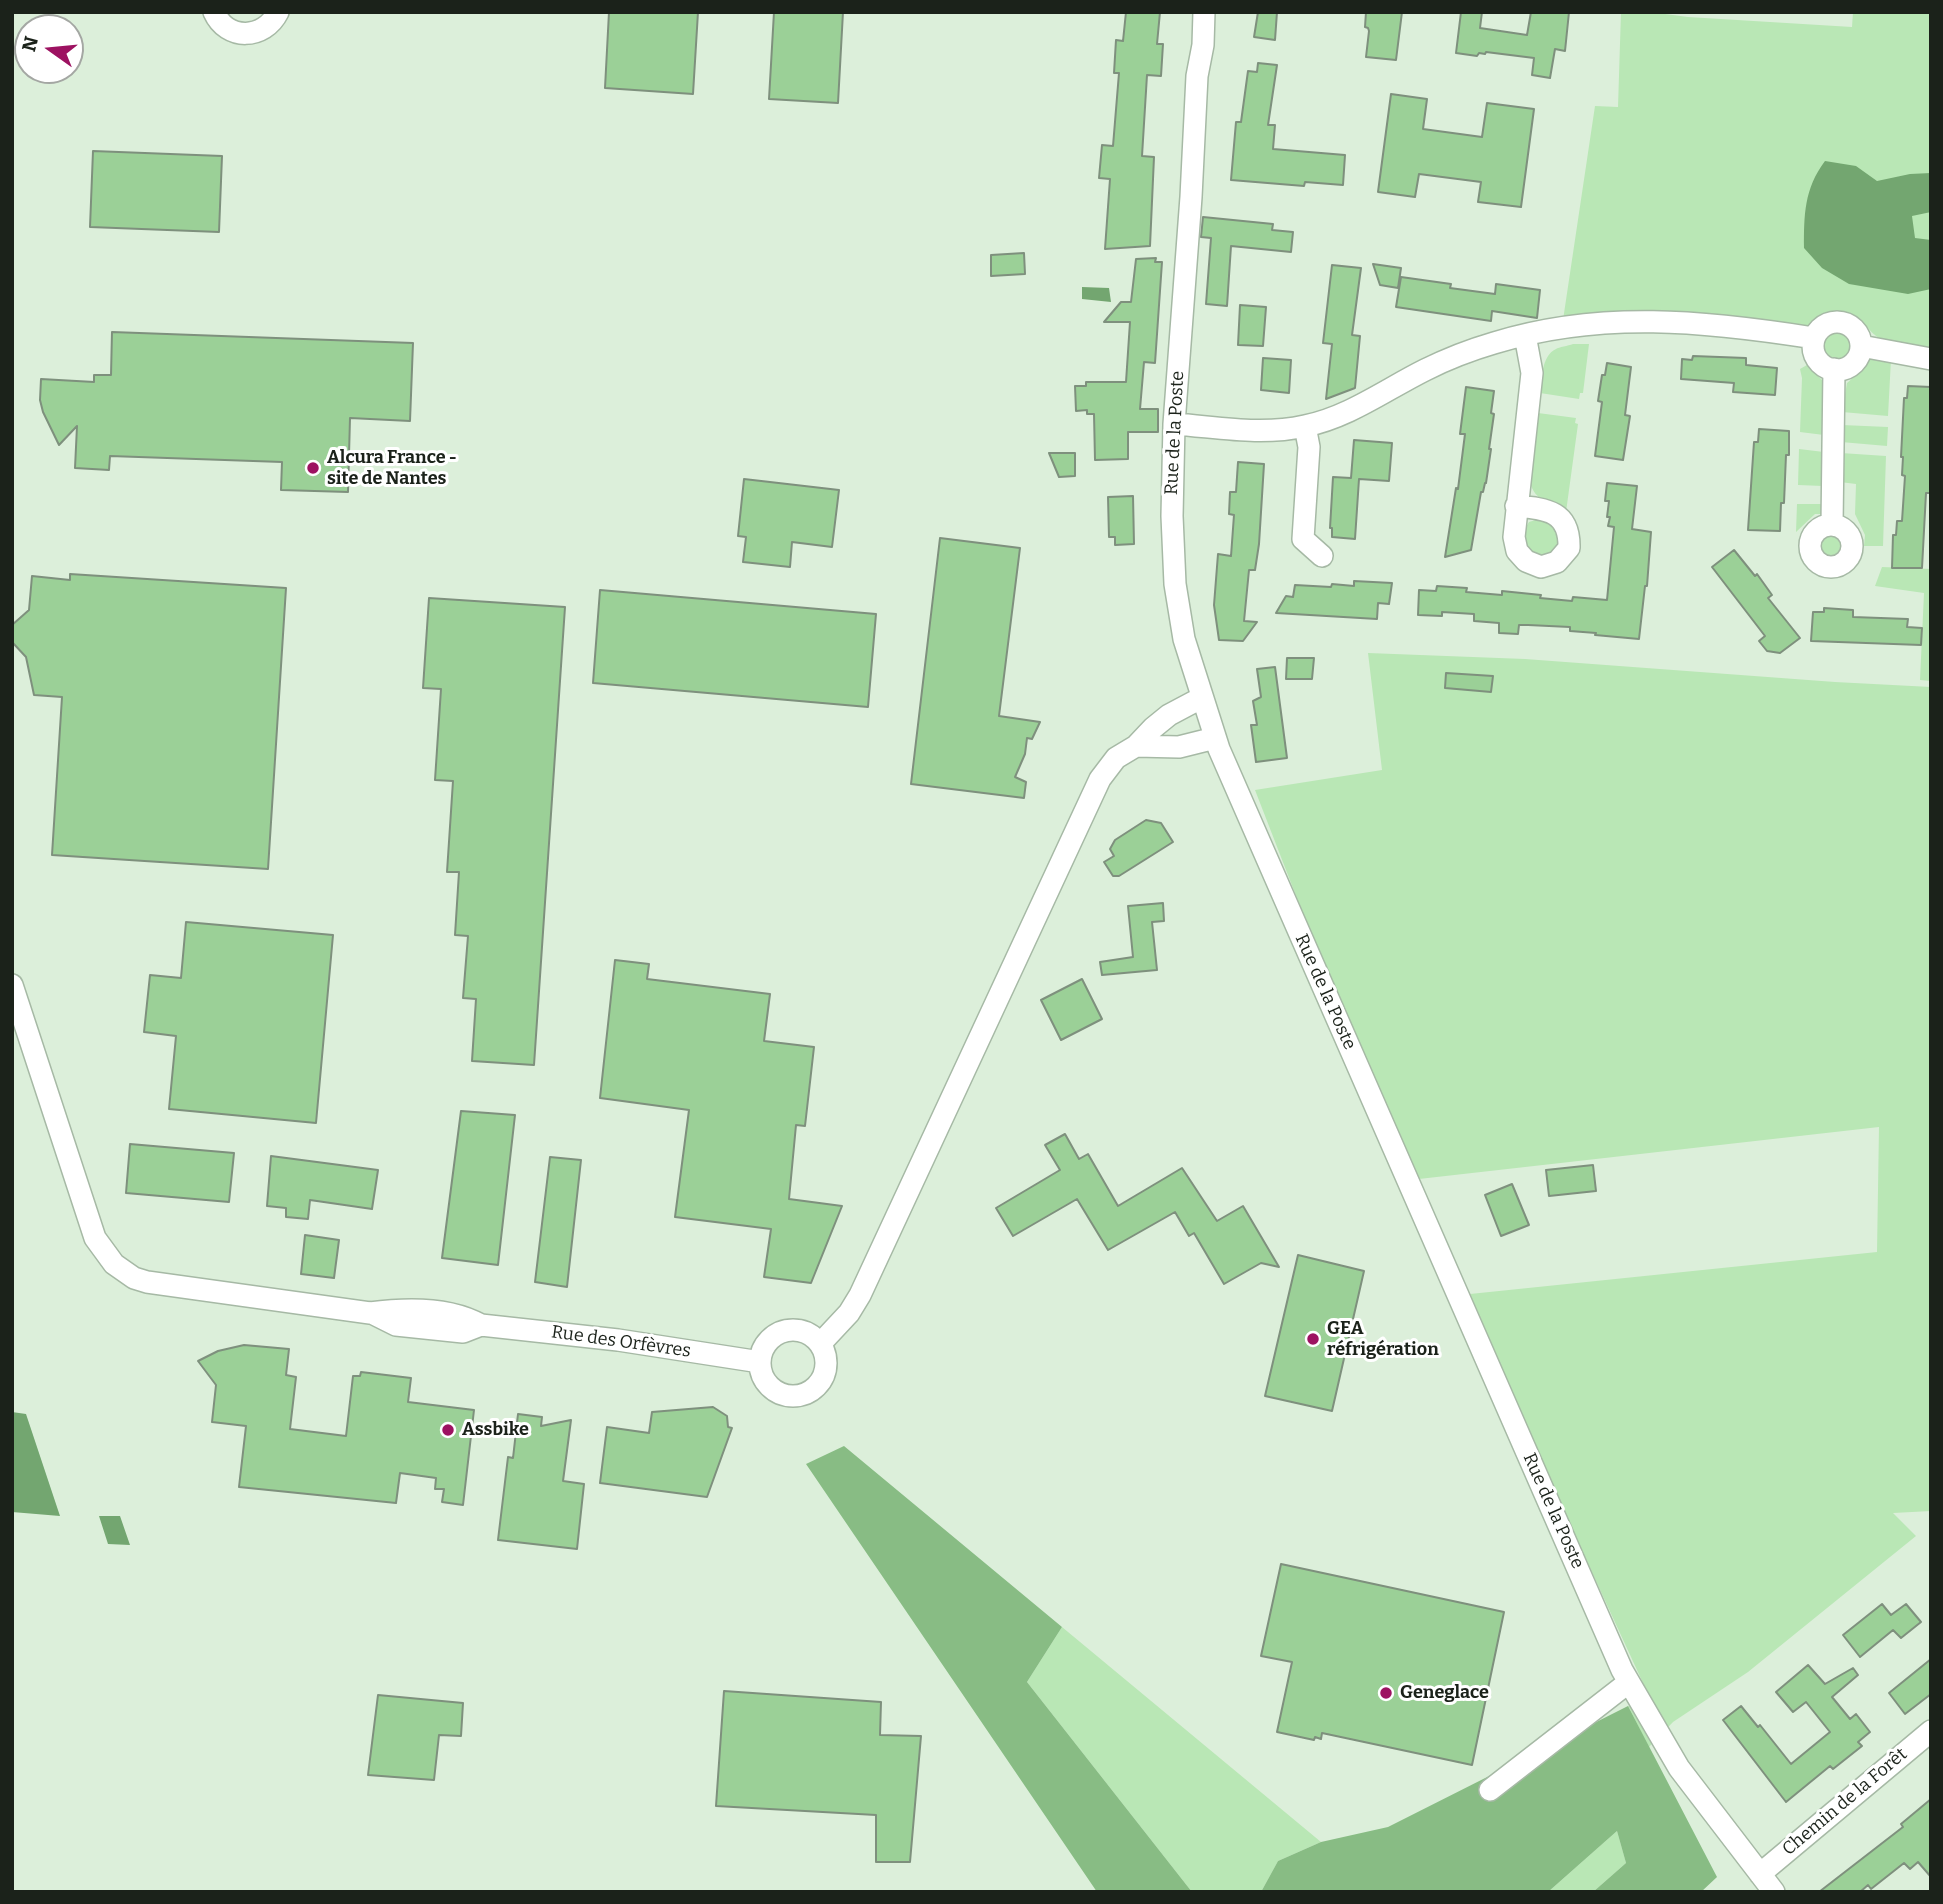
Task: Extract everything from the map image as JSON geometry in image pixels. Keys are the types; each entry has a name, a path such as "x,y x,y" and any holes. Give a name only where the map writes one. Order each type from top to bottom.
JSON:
{"street":[{"path":"214,12 222,25 232,32 243,34 266,28 278,12"},
{"name":"Rue de la Poste","path":"1204,12 1203,45 1197,76 1174,424 1172,505 1175,584 1184,639 1201,698 1215,737 1410,1187 1629,1682 1679,1768 1774,1892"},
{"path":"1174,424 1250,432 1305,426 1343,414 1424,370 1459,355 1558,327 1658,321 1707,323 1814,338"},
{"path":"1837,321 1851,326 1861,346 1855,361 1849,366 1834,369 1819,362 1813,346 1814,338 1823,326 1837,321"},
{"path":"1516,506 1532,373 1525,335"},
{"path":"1861,346 1931,359"},
{"path":"1832,525 1834,369"},
{"path":"1305,426 1309,447 1303,539 1322,556"},
{"path":"820,1345 849,1313 860,1295 1100,779 1116,758 1136,746 1169,715 1201,698"},
{"path":"1136,746 1179,747 1215,737"},
{"name":"Rue des Orfèvres","path":"12,985 95,1238 104,1253 126,1273 147,1282 370,1313 396,1325 463,1332 481,1325 618,1340 760,1362"},
{"path":"784,1331 804,1332 820,1345 826,1364 818,1384 802,1395 781,1394 772,1389 761,1372 760,1362 767,1343 775,1335 784,1331"},
{"path":"1490,1790 1629,1682"},
{"name":"Chemin de la Forêt","path":"1760,1874 1931,1731"}],"shaded area":[{"path":"1621,12 1852,27 1853,12 1931,12 1931,350 1881,339 1856,317 1841,312 1827,315 1804,327 1563,320 1595,106 1618,107"},
{"path":"1825,161 1856,166 1877,181 1931,173 1931,212 1912,216 1915,238 1931,240 1931,289 1908,294 1849,284 1822,268 1804,248 1805,213 1809,192"},
{"path":"1082,287 1109,288 1111,302 1082,299"},
{"path":"1837,330 1848,334 1852,345 1848,356 1837,360 1826,356 1822,345 1826,334"},
{"path":"1589,344 1583,393 1580,393 1579,399 1540,393 1547,357 1557,348"},
{"path":"1873,356 1891,359 1888,416 1842,412 1847,383"},
{"path":"1807,365 1824,382 1824,435 1800,432 1800,369"},
{"path":"1538,413 1576,418 1575,423 1578,424 1566,512 1538,496 1529,479"},
{"path":"1842,425 1888,427 1887,446 1841,442"},
{"path":"1799,449 1824,452 1823,486 1798,485"},
{"path":"1841,453 1886,456 1883,546 1864,546 1865,535 1855,514 1856,484 1840,482"},
{"path":"1797,504 1822,504 1822,514 1815,514 1796,532"},
{"path":"1542,518 1559,528 1560,548 1545,558 1527,552 1522,534 1529,522"},
{"path":"1831,534 1839,537 1842,545 1839,553 1831,556 1823,553 1820,545 1823,537"},
{"path":"1882,567 1931,569 1931,681 1920,680 1924,593 1875,586"},
{"path":"1368,653 1525,659 1931,687 1931,1511 1893,1513 1916,1536 1748,1672 1673,1722 1649,1747 1628,1706 1649,1696 1572,1529 1470,1294 1877,1252 1879,1127 1419,1179 1331,986 1255,790 1382,770"},
{"path":"12,1412 26,1414 60,1516 12,1512"},
{"path":"844,1446 1062,1627 1027,1682 1192,1892 1097,1892 806,1464"},
{"path":"99,1516 120,1516 130,1545 108,1544"},
{"path":"1062,1627 1321,1842 1278,1861 1261,1892 1192,1892 1027,1682"},
{"path":"1628,1706 1717,1877 1701,1892 1593,1892 1626,1863 1617,1831 1548,1892 1261,1892 1278,1861 1321,1842 1388,1827"},
{"path":"1617,1831 1626,1863 1593,1892 1548,1892"}],"building":[{"path":"609,12 698,12 693,94 605,88"},
{"path":"774,12 843,12 838,103 769,99"},
{"path":"1126,12 1160,12 1157,44 1163,44 1161,76 1147,75 1142,156 1154,157 1150,246 1105,249 1110,179 1099,178 1102,145 1113,146 1119,73 1114,73 1116,40 1123,41"},
{"path":"1258,12 1277,12 1275,40 1254,37"},
{"path":"1366,12 1402,12 1396,60 1366,57 1369,31 1365,27"},
{"path":"1461,12 1482,12 1480,28 1527,35 1531,12 1569,12 1565,51 1555,49 1550,78 1532,75 1534,58 1486,52 1477,56 1456,53"},
{"path":"1258,63 1277,65 1268,125 1275,125 1273,149 1345,155 1343,185 1305,182 1304,186 1231,180 1236,122 1241,122 1248,71 1257,72"},
{"path":"1391,94 1427,99 1423,129 1482,137 1487,103 1534,109 1521,207 1478,202 1481,182 1419,174 1415,197 1378,192"},
{"path":"93,151 222,156 219,232 90,227"},
{"path":"1203,217 1273,224 1272,230 1293,232 1291,252 1231,246 1227,306 1206,304 1211,238 1201,237"},
{"path":"1024,253 1025,274 991,276 991,255"},
{"path":"1156,258 1155,262 1162,262 1155,363 1144,362 1140,409 1158,409 1158,432 1128,432 1128,459 1095,460 1094,414 1087,414 1087,410 1076,411 1075,386 1086,386 1086,382 1126,382 1130,322 1104,322 1121,302 1131,302 1136,259"},
{"path":"1373,264 1401,268 1398,288 1380,285"},
{"path":"1332,265 1361,268 1352,335 1360,336 1355,388 1326,399 1332,344 1323,343"},
{"path":"1401,277 1451,284 1450,288 1495,294 1496,284 1540,290 1537,318 1492,311 1491,321 1396,307"},
{"path":"1240,305 1266,307 1263,346 1238,345"},
{"path":"112,332 413,343 410,421 350,418 348,492 281,490 282,462 110,456 109,470 75,468 77,426 59,445 43,412 40,400 41,379 94,382 94,375 111,375"},
{"path":"1693,356 1746,358 1746,365 1777,368 1775,395 1733,392 1734,383 1681,379 1682,359 1692,360"},
{"path":"1263,358 1291,360 1289,393 1261,390"},
{"path":"1607,363 1631,367 1625,415 1630,416 1623,460 1595,456 1602,402 1598,401"},
{"path":"1908,386 1931,387 1931,493 1926,493 1922,568 1892,568 1893,535 1896,535 1897,521 1902,521 1905,476 1902,475 1901,457 1904,398 1907,398"},
{"path":"1466,387 1494,391 1491,449 1471,550 1445,557 1465,434 1460,434"},
{"path":"1759,429 1789,431 1789,455 1786,455 1780,531 1748,530 1754,442 1758,442"},
{"path":"1354,440 1392,443 1389,481 1359,479 1355,539 1332,537 1330,528 1333,477 1351,478"},
{"path":"1049,453 1075,453 1075,476 1059,477"},
{"path":"1238,462 1264,464 1259,544 1255,570 1249,570 1244,621 1257,622 1243,641 1219,640 1214,605 1218,554 1231,556 1234,515 1229,514 1230,492 1236,492"},
{"path":"744,479 839,490 832,547 792,542 790,567 743,562 746,537 738,536"},
{"path":"1607,483 1637,486 1632,529 1651,532 1639,639 1570,631 1570,627 1528,625 1519,625 1518,634 1499,633 1499,623 1474,621 1474,614 1442,612 1442,616 1418,615 1419,590 1436,591 1437,586 1467,588 1466,592 1502,595 1502,591 1572,601 1573,597 1607,600 1614,527 1608,526 1609,501 1605,501"},
{"path":"1133,496 1134,544 1115,545 1115,537 1109,537 1108,497"},
{"path":"940,538 1020,548 999,716 1040,722 1032,739 1027,738 1025,754 1015,777 1026,782 1024,798 911,784"},
{"path":"1734,550 1755,576 1757,574 1772,595 1768,598 1800,638 1780,653 1767,651 1759,641 1765,636 1712,567"},
{"path":"70,574 286,588 268,869 52,855 62,697 34,695 26,657 12,642 12,625 29,610 32,576 70,580"},
{"path":"1354,581 1392,583 1389,604 1378,603 1377,619 1276,613 1286,596 1293,597 1295,585 1354,586"},
{"path":"600,590 876,614 868,707 593,683"},
{"path":"429,598 565,607 534,1065 472,1061 476,999 463,998 468,936 455,935 459,872 447,872 453,781 435,780 441,689 423,688"},
{"path":"1824,608 1853,610 1853,617 1908,619 1907,627 1922,628 1921,645 1811,641 1813,612 1824,612"},
{"path":"1287,658 1314,658 1312,679 1286,679"},
{"path":"1275,667 1287,758 1256,762 1251,725 1257,725 1253,701 1261,697 1257,669"},
{"path":"1446,673 1493,676 1491,692 1445,688"},
{"path":"1146,820 1161,823 1173,842 1119,876 1113,876 1104,862 1114,856 1110,849 1115,840"},
{"path":"1163,903 1164,921 1152,922 1157,970 1102,975 1100,962 1133,957 1128,906"},
{"path":"186,922 333,935 316,1123 169,1109 176,1036 144,1032 150,975 181,978"},
{"path":"615,960 649,964 647,979 770,994 764,1041 814,1047 805,1126 796,1125 789,1199 842,1206 811,1283 764,1277 771,1229 675,1217 689,1110 600,1098"},
{"path":"1082,979 1102,1019 1061,1040 1041,1000"},
{"path":"461,1111 515,1115 498,1265 442,1258"},
{"name":"GEA réfrigération","path":"1065,1134 1079,1159 1088,1154 1118,1206 1182,1168 1217,1221 1243,1206 1279,1267 1261,1263 1224,1284 1194,1233 1189,1236 1175,1212 1108,1250 1077,1199 1013,1236 996,1208 1060,1170 1045,1145"},
{"path":"130,1144 234,1153 229,1202 126,1193"},
{"path":"271,1156 378,1170 372,1209 310,1200 308,1219 286,1217 286,1208 267,1206"},
{"path":"550,1157 581,1160 567,1287 535,1282"},
{"path":"1593,1165 1596,1191 1549,1196 1546,1170"},
{"path":"1512,1184 1529,1225 1501,1236 1485,1195"},
{"path":"305,1235 339,1240 334,1278 301,1274"},
{"name":"GEA réfrigération","path":"1298,1255 1364,1271 1332,1411 1265,1396"},
{"path":"244,1345 289,1349 286,1375 296,1377 290,1429 346,1436 353,1376 360,1376 361,1372 411,1378 408,1402 474,1410 463,1505 442,1502 444,1489 435,1489 436,1478 400,1473 396,1503 239,1487 246,1426 212,1422 216,1385 198,1361 218,1351"},
{"path":"713,1407 727,1416 728,1427 732,1428 707,1497 600,1483 607,1427 649,1433 652,1412"},
{"path":"518,1414 542,1417 541,1426 571,1420 563,1481 584,1484 577,1549 498,1540 508,1457 513,1458"},
{"name":"Geneglace","path":"1281,1564 1504,1612 1472,1765 1322,1733 1321,1739 1315,1737 1314,1740 1277,1732 1292,1662 1261,1656"},
{"path":"1882,1604 1891,1615 1906,1604 1921,1622 1901,1638 1893,1630 1860,1657 1843,1635"},
{"path":"1931,1659 1931,1694 1905,1714 1889,1693"},
{"path":"1808,1665 1825,1684 1853,1668 1858,1675 1832,1697 1850,1719 1856,1714 1870,1732 1858,1742 1862,1746 1833,1769 1830,1766 1786,1802 1723,1720 1741,1706 1791,1764 1830,1732 1806,1702 1793,1712 1776,1692"},
{"path":"724,1691 881,1702 880,1735 921,1736 910,1862 876,1862 876,1815 716,1806"},
{"path":"378,1695 463,1703 461,1736 439,1735 434,1780 368,1775"},
{"path":"1931,1799 1931,1877 1918,1862 1910,1869 1904,1863 1871,1889 1868,1885 1860,1892 1819,1892 1903,1827 1901,1824"}],"place":[{"name":"Alcura France - site de Nantes","path":"313,468"},
{"name":"GEA réfrigération","path":"1313,1339"},
{"name":"Assbike","path":"448,1430"},
{"name":"Geneglace","path":"1386,1693"}]}
